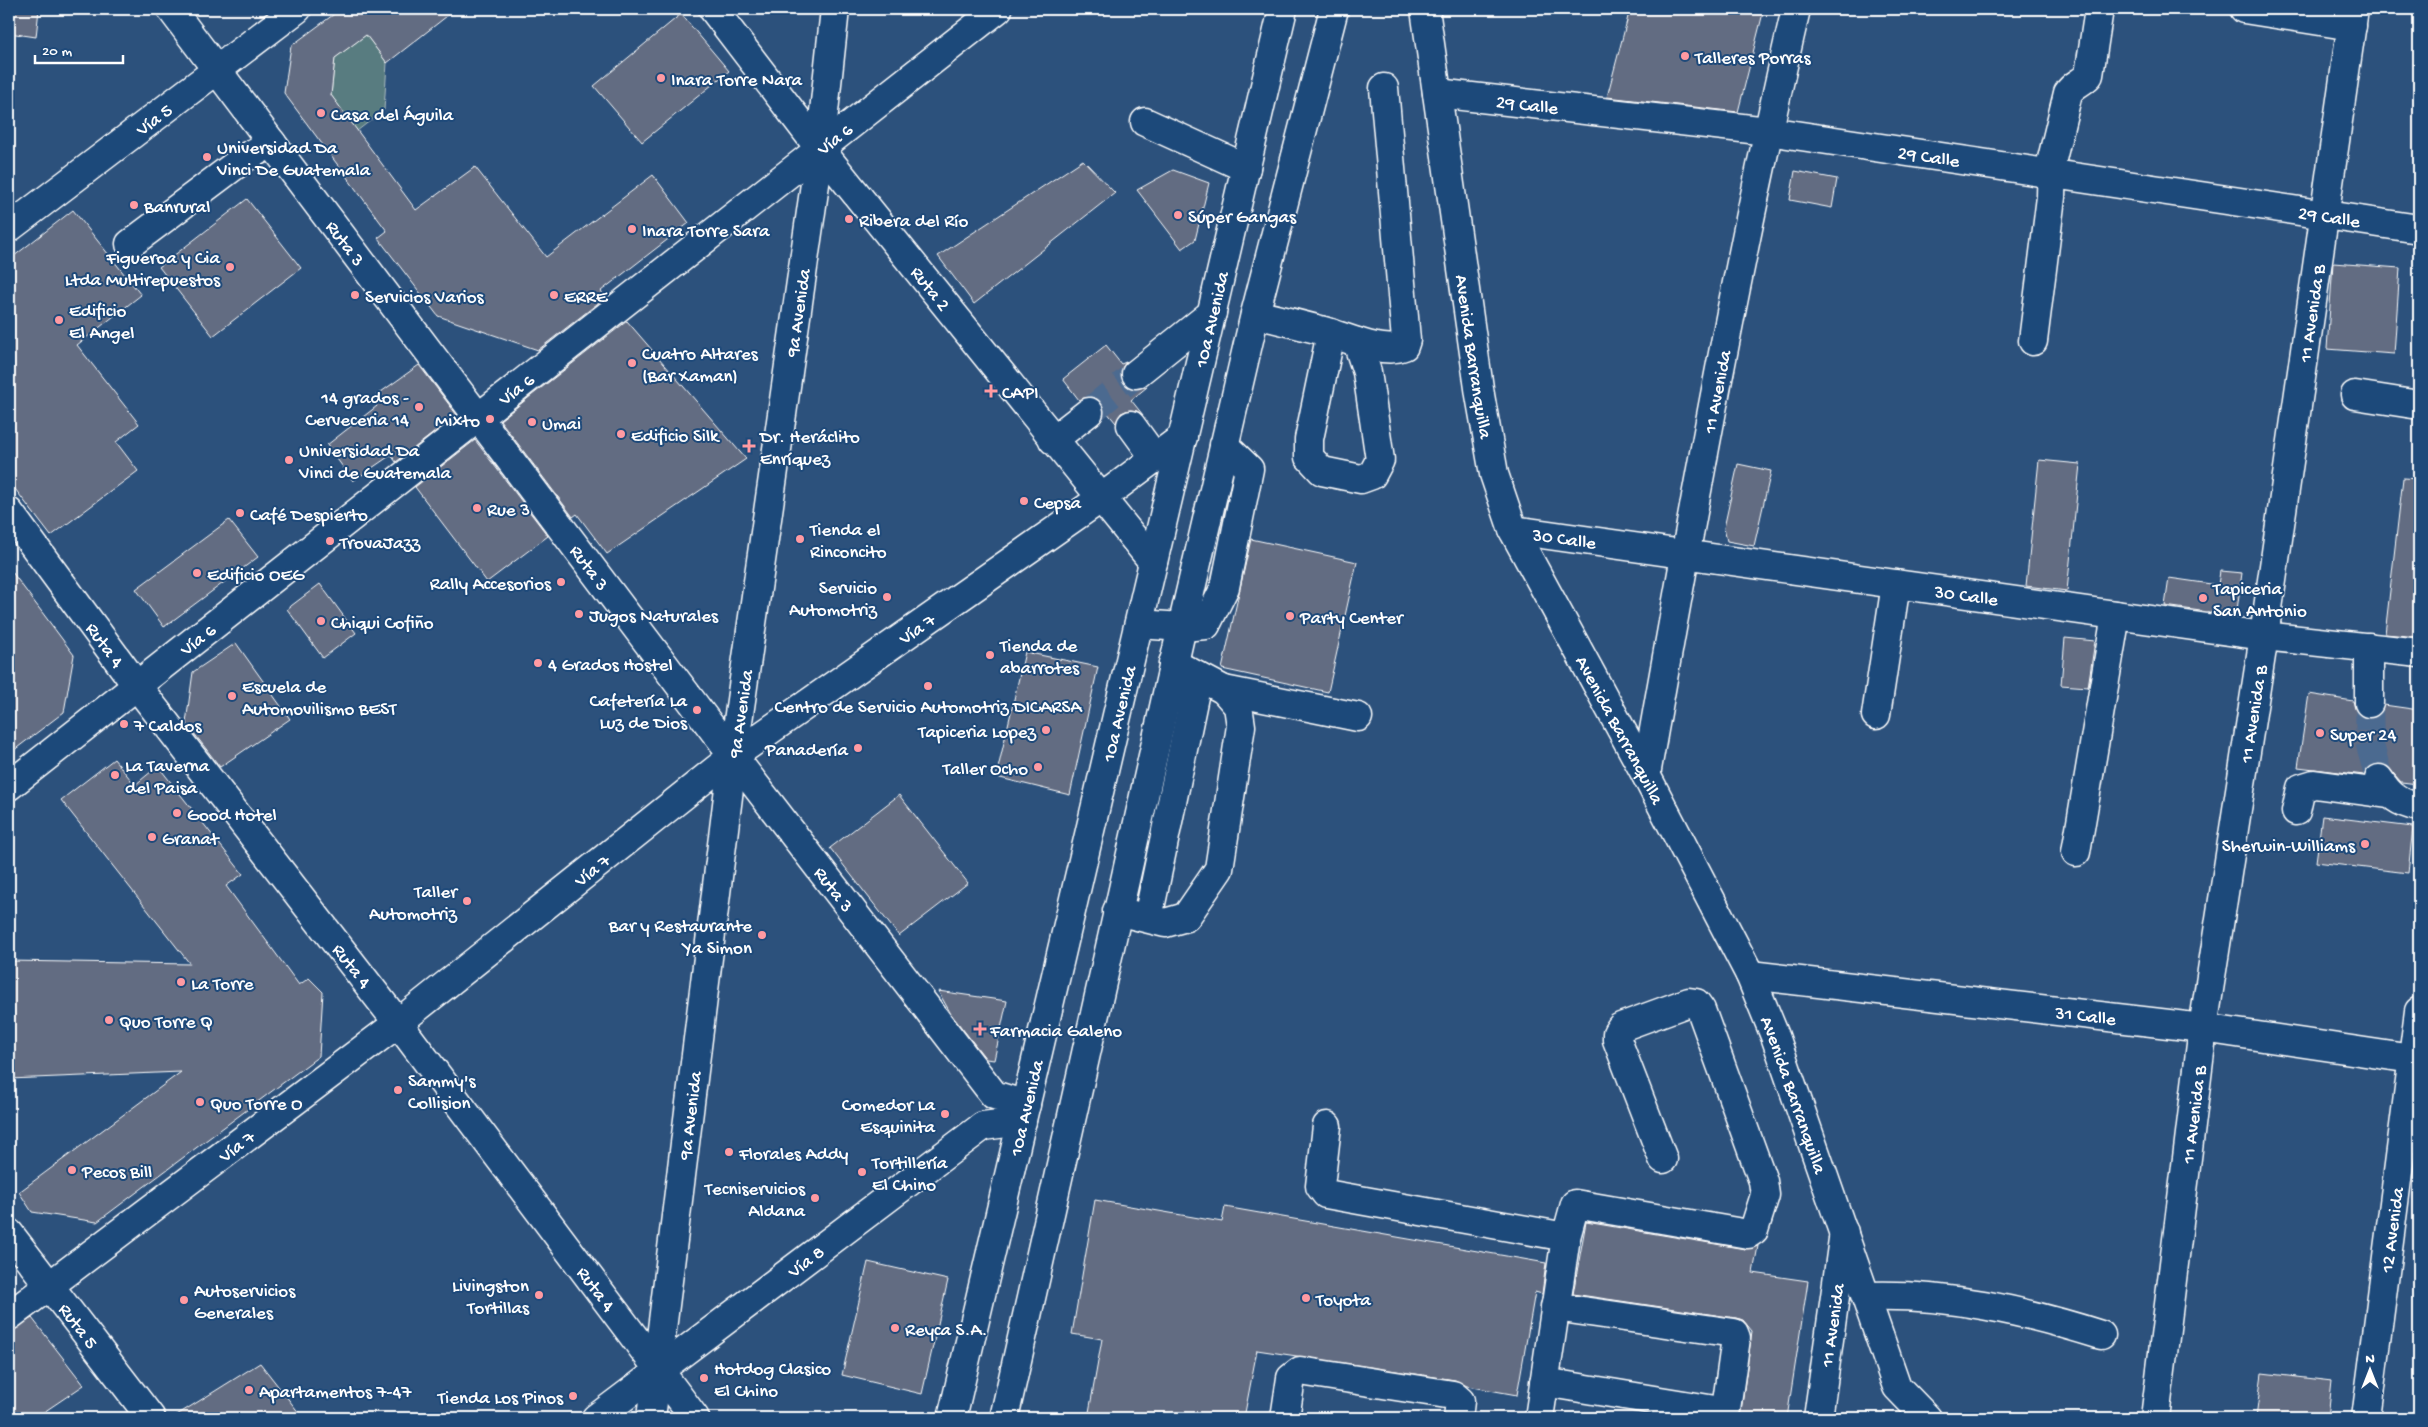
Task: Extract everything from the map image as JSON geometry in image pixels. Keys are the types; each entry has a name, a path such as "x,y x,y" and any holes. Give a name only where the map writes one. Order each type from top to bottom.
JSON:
{"street":[{"name":"Ruta 3","path":"170,9 733,756 994,1095 1024,1113"},
{"name":"Vía 5","path":"9,228 297,9"},
{"name":"Ruta 2","path":"713,9 820,149 1152,562"},
{"name":"9a Avenida","path":"651,1418 733,756 820,149 835,9"},
{"name":"Vía 6","path":"11,788 137,686 998,9"},
{"path":"1004,1418 1173,663 1255,314 1334,9"},
{"name":"Avenida Barranquilla","path":"1425,9 1480,395 1494,474 1513,530 1646,775 1750,974 1776,1036 1897,1387 1926,1418"},
{"name":"11 Avenida","path":"1646,775 1685,554 1768,131 1796,9"},
{"path":"2033,341 2051,197 2052,159 2068,93 2072,86 2083,81 2089,75 2099,9"},
{"path":"2244,9 2353,17"},
{"name":"10a Avenida","path":"952,1418 1246,168 1276,14"},
{"name":"11 Avenida B","path":"2155,1418 2203,1028 2264,636 2353,17"},
{"path":"1255,314 1331,333 1357,342 1395,349 1404,346 1406,340 1384,88"},
{"name":"29 Calle","path":"1437,93 1768,131 2419,229"},
{"path":"1145,122 1246,168"},
{"path":"130,244 246,157 272,143"},
{"path":"1136,374 1212,313"},
{"path":"1331,333 1309,439 1309,458 1322,471 1360,479 1372,475 1380,460 1367,372 1357,342"},
{"path":"2355,395 2419,405"},
{"path":"1192,398 1231,418"},
{"path":"1053,440 1089,412"},
{"path":"1131,425 1155,458"},
{"name":"Vía 7","path":"9,1316 398,1023 733,756 1100,499 1183,437"},
{"name":"Ruta 4","path":"9,512 137,686 398,1023 657,1370 695,1418"},
{"name":"30 Calle","path":"1513,530 2264,636 2419,653"},
{"path":"1876,715 1896,584"},
{"path":"2076,852 2116,615"},
{"path":"1139,624 1182,627"},
{"path":"2369,648 2369,703"},
{"path":"1173,663 1224,690 1358,717"},
{"path":"1148,918 1198,677"},
{"path":"1117,911 1165,923 1186,917 1219,869 1241,726 1238,706 1224,690"},
{"path":"2296,811 2301,788 2314,784 2384,786 2409,805 2419,807"},
{"name":"31 Calle","path":"1750,974 2203,1028 2416,1059"},
{"path":"1539,1418 1566,1237 1575,1204 1748,1234 1754,1230 1765,1195 1763,1181 1702,1010 1696,1003 1689,1002 1621,1027 1617,1033 1617,1040 1663,1159"},
{"name":"12 Avenida","path":"2366,1418 2416,1059 2419,1011"},
{"name":"Vía 8","path":"596,1418 657,1370 984,1126 1024,1113"},
{"path":"1327,1126 1320,1186 1326,1194 1566,1237"},
{"path":"969,1418 1020,1183 1014,1154"},
{"name":"11 Avenida","path":"1818,1418 1844,1232"},
{"name":"Ruta 5","path":"9,1233 151,1418"},
{"path":"1866,1296 1896,1295 2002,1307 2100,1335"},
{"path":"1544,1382 1721,1411 1726,1409 1736,1338 1734,1333 1555,1307"},
{"path":"1285,1418 1291,1378 1300,1371 1453,1395 1460,1401 1458,1418"}],"green space":[{"path":"366,35 387,63 384,110 357,131 331,95 335,58"}],"building":[{"path":"9,9 39,9 36,37 9,33"},
{"path":"341,9 456,9 387,63 366,35 335,58 331,95 416,210 475,167 546,257 653,175 689,223 601,291 606,297 538,350 438,316 378,238 387,231 284,93 291,46"},
{"name":"Talleres Porras","path":"1630,9 1764,9 1738,112 1607,97"},
{"name":"Inara Torre Nara","path":"681,14 729,71 642,142 594,86"},
{"path":"1083,160 1115,193 974,304 938,256"},
{"name":"Súper Gangas","path":"1173,170 1209,183 1195,240 1182,249 1137,190"},
{"path":"1795,171 1837,179 1832,208 1790,200"},
{"name":"Figueroa y Cia Ltda Multirepuestos","path":"247,199 301,268 213,336 159,267"},
{"path":"73,210 141,295 77,345 139,424 116,442 138,471 51,536 9,481 9,260"},
{"path":"2333,263 2400,268 2394,354 2327,349"},
{"name":"Edificio Silk","path":"627,321 746,459 607,554 577,514 573,517 500,420"},
{"path":"1106,345 1121,364 1126,362 1122,368 1121,376 1124,384 1131,389 1147,387 1131,400 1143,415 1137,411 1129,410 1121,413 1116,423 1106,411 1104,412 1101,402 1095,398 1087,397 1079,400 1063,379"},
{"path":"419,365 457,415 396,462 391,455 353,481 327,445 377,406 371,399"},
{"name":"Rue 3","path":"475,440 548,536 487,582 415,487"},
{"path":"2039,460 2080,464 2067,591 2026,586"},
{"path":"1738,464 1771,471 1754,546 1727,541 1724,528"},
{"path":"2403,478 2419,479 2419,637 2385,634"},
{"name":"Edificio OEG","path":"229,520 258,557 164,627 136,589"},
{"name":"Party Center","path":"1251,539 1357,562 1328,692 1222,669"},
{"path":"9,568 74,655 64,712 9,754"},
{"name":"Tapiceria San Antonio","path":"2220,571 2242,573 2237,610 2229,615 2165,606 2169,578 2218,585"},
{"name":"Chiqui Cofiño","path":"320,584 356,633 323,658 287,609"},
{"path":"2065,638 2095,641 2088,687 2061,685"},
{"name":"Escuela de Automovilismo BEST","path":"236,643 290,719 220,767 186,723 193,672"},
{"path":"1025,652 1098,667 1070,795 996,777"},
{"path":"2309,694 2353,701 2356,711 2362,717 2369,719 2377,716 2384,705 2419,710 2418,784 2401,782 2386,765 2378,763 2370,766 2364,775 2298,767"},
{"path":"114,759 135,785 158,766 243,874 226,886 299,985 309,978 323,992 319,1056 97,1222 32,1212 19,1192 181,1072 9,1079 9,961 190,964 61,800"},
{"path":"899,795 968,883 899,936 830,848"},
{"name":"Sherwin-Williams","path":"2322,816 2413,827 2408,873 2316,862"},
{"name":"Farmacia Galeno","path":"938,991 1007,1001 994,1060 986,1059 951,1014"},
{"name":"Toyota","path":"1095,1200 1222,1222 1225,1207 1546,1263 1542,1294 1535,1292 1517,1395 1467,1386 1455,1380 1257,1350 1244,1418 1088,1418 1102,1339 1072,1334"},
{"path":"1586,1222 1745,1249 1758,1246 1753,1273 1808,1281 1787,1418 1739,1418 1752,1331 1743,1320 1573,1294"},
{"name":"Reyca S.A.","path":"868,1262 948,1280 922,1394 842,1375"},
{"path":"32,1318 84,1385 35,1418 9,1418 9,1332"},
{"name":"Apartamentos 7-47","path":"260,1363 303,1418 172,1418"},
{"path":"2262,1373 2332,1381 2328,1418 2256,1418"}],"tunnel":[{"path":"1089,412 1136,374"},
{"path":"2369,703 2370,745 2379,779"}],"place":[{"name":"Talleres Porras","path":"1685,56"},
{"name":"Inara Torre Nara","path":"661,78"},
{"name":"Casa del Águila","path":"321,113"},
{"name":"Universidad Da Vinci De Guatemala","path":"207,157"},
{"name":"Banrural","path":"134,205"},
{"name":"Súper Gangas","path":"1178,215"},
{"name":"Ribera del Río","path":"849,219"},
{"name":"Inara Torre Sara","path":"632,229"},
{"name":"Figueroa y Cia Ltda Multirepuestos","path":"230,267"},
{"name":"Servicios Varios","path":"355,295"},
{"name":"ERRE","path":"554,295"},
{"name":"Edificio El Angel","path":"59,320"},
{"name":"Cuatro Altares (Bar Xaman)","path":"632,363"},
{"name":"CAPI","path":"991,391"},
{"name":"14 grados - Cerveceria 14","path":"419,407"},
{"name":"Mixto","path":"490,419"},
{"name":"Umai","path":"532,422"},
{"name":"Edificio Silk","path":"621,434"},
{"name":"Dr. Heráclito Enríquez","path":"749,446"},
{"name":"Universidad Da Vinci de Guatemala","path":"289,460"},
{"name":"Cepsa","path":"1024,501"},
{"name":"Rue 3","path":"477,508"},
{"name":"Café Despierto","path":"240,513"},
{"name":"Tienda el Rinconcito","path":"800,539"},
{"name":"TrovaJazz","path":"330,541"},
{"name":"Edificio OEG","path":"197,573"},
{"name":"Rally Accesorios","path":"561,582"},
{"name":"Servicio Automotriz","path":"887,597"},
{"name":"Tapiceria San Antonio","path":"2203,598"},
{"name":"Jugos Naturales","path":"579,614"},
{"name":"Party Center","path":"1290,616"},
{"name":"Chiqui Cofiño","path":"321,621"},
{"name":"Tienda de abarrotes","path":"990,655"},
{"name":"4 Grados Hostel","path":"538,663"},
{"name":"Centro de Servicio Automotriz DICARSA","path":"928,686"},
{"name":"Escuela de Automovilismo BEST","path":"232,696"},
{"name":"Cafetería La Luz de Dios","path":"697,710"},
{"name":"7 Caldos","path":"124,724"},
{"name":"Tapiceria Lopez","path":"1046,730"},
{"name":"Super 24","path":"2320,733"},
{"name":"Panadería","path":"858,748"},
{"name":"Taller Ocho","path":"1038,767"},
{"name":"La Taverna del Paisa","path":"115,775"},
{"name":"Good Hotel","path":"177,813"},
{"name":"Granat","path":"152,837"},
{"name":"Sherwin-Williams","path":"2365,844"},
{"name":"Taller Automotriz","path":"467,901"},
{"name":"Bar y Restaurante Ya Simon","path":"762,935"},
{"name":"La Torre","path":"181,982"},
{"name":"Quo Torre Q","path":"109,1020"},
{"name":"Farmacia Galeno","path":"980,1029"},
{"name":"Sammy's Collision","path":"398,1090"},
{"name":"Quo Torre O","path":"200,1102"},
{"name":"Comedor La Esquinita","path":"945,1114"},
{"name":"Florales Addy","path":"729,1152"},
{"name":"Pecos Bill","path":"72,1170"},
{"name":"Tortillería El Chino","path":"862,1172"},
{"name":"Tecniservicios Aldana","path":"815,1198"},
{"name":"Livingston Tortillas","path":"539,1295"},
{"name":"Toyota","path":"1306,1298"},
{"name":"Autoservicios Generales","path":"184,1300"},
{"name":"Reyca S.A.","path":"895,1328"},
{"name":"Hotdog Clasico El Chino","path":"704,1378"},
{"name":"Apartamentos 7-47","path":"249,1390"},
{"name":"Tienda Los Pinos","path":"573,1396"}]}
